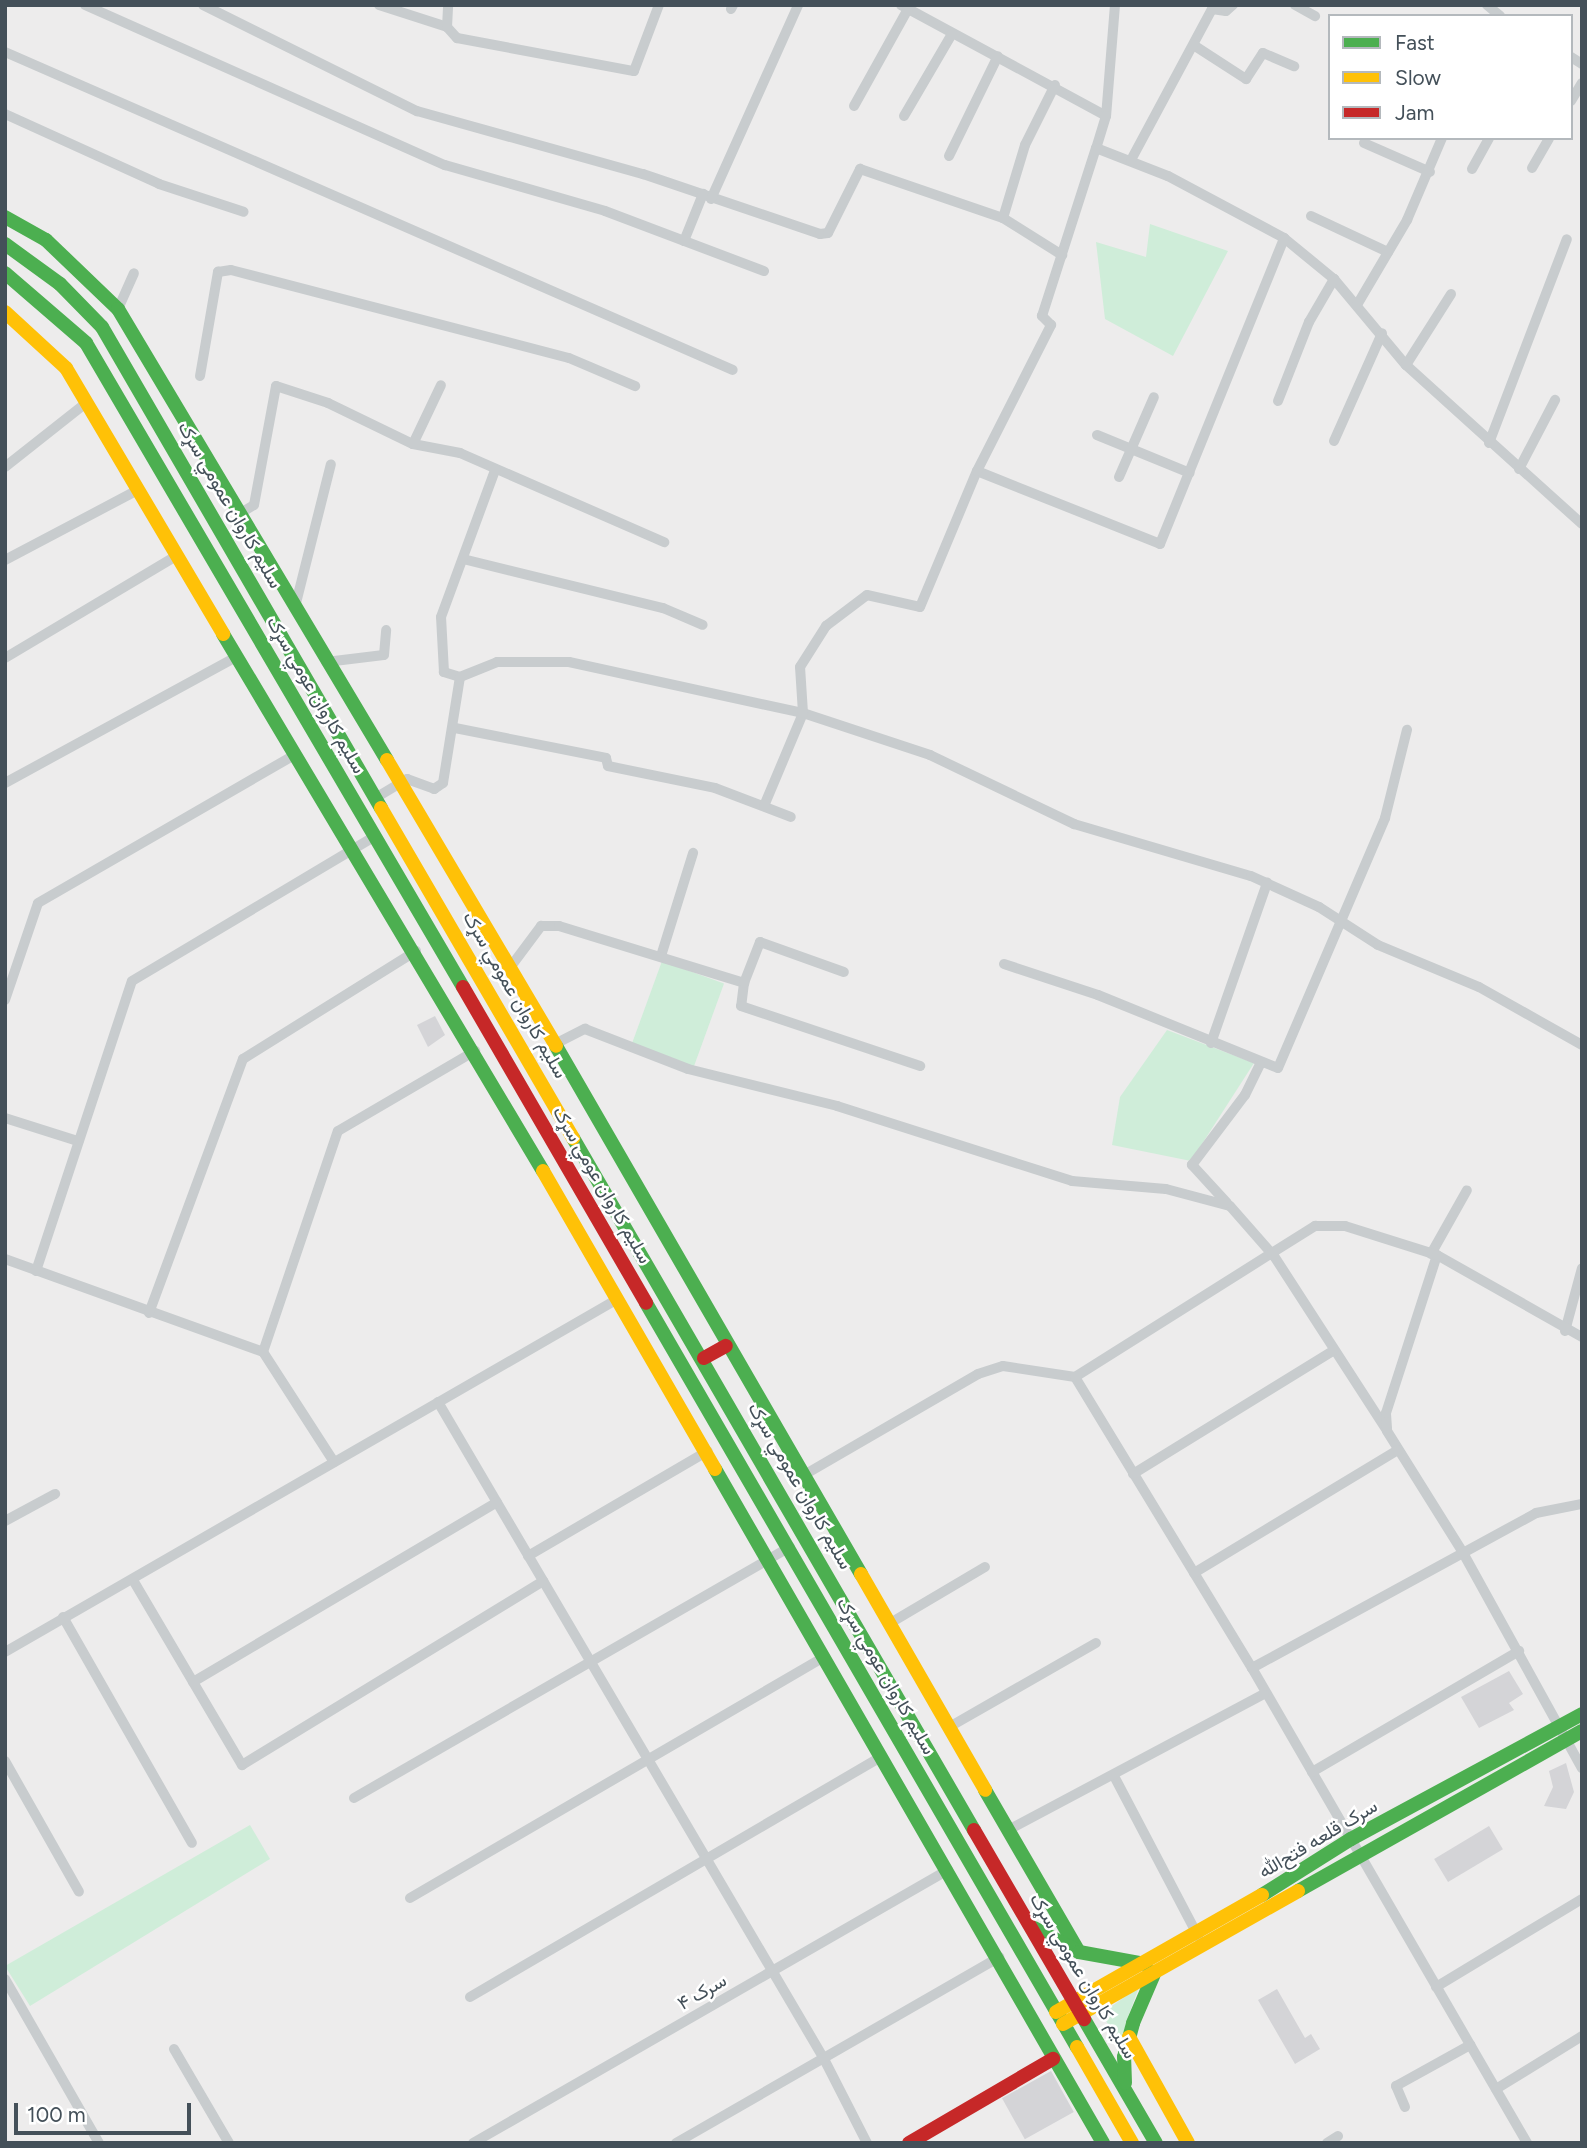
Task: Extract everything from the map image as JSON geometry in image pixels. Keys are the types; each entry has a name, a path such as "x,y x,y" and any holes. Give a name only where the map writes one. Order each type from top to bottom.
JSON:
{"main road":[{"path":"5,217 46,240 118,309 397,785 555,1044 726,1346 892,1622 1012,1829 1079,1952"},
{"name":"سلیم کاروان عمومي سړک","path":"5,244 60,284 102,327 704,1358 1031,1926 1080,2006 1156,2143"},
{"name":"سلیم کاروان عومي سړک","path":"5,273 86,343 613,1240 1132,2143"},
{"path":"5,312 66,368 351,851 416,951 616,1300 708,1451 1103,2143"},
{"path":"613,1240 631,1233"},
{"path":"704,1358 726,1346"},
{"name":"سرک قلعه فتح‌الله","path":"1059,2018 1361,1856 1562,1733 1582,1714"},
{"name":"سرک قلعه فتح‌الله","path":"1150,1969 1351,1839 1562,1733 1582,1731"},
{"path":"1031,1926 1079,1952 1150,1969 1129,2037 1125,2086"},
{"path":"1129,2037 1188,2143"},
{"path":"909,2143 1053,2059"}],"street":[{"path":"85,5 445,165 605,211 764,271"},
{"path":"203,5 418,111 828,233 860,169 1003,218 1062,255"},
{"path":"379,5 447,27 457,38 634,71 659,5"},
{"path":"447,27 448,5"},
{"path":"684,241 799,5"},
{"path":"764,806 803,713 800,667 835,617 867,595 920,607 977,471 1051,325 1042,316 1106,116 1115,5"},
{"path":"1131,160 1195,46 1212,9 1226,11 1233,5"},
{"path":"1295,5 1315,16"},
{"path":"854,106 904,7 1055,85 1106,116"},
{"path":"904,116 952,34"},
{"path":"1195,46 1246,79 1263,53 1294,66"},
{"path":"5,52 733,370"},
{"path":"949,156 998,56"},
{"path":"1003,218 1025,145 1055,85"},
{"path":"5,114 159,184 244,212"},
{"path":"1357,305 1388,253 1430,172 1442,140"},
{"path":"1472,169 1488,140"},
{"path":"1532,168 1548,140"},
{"path":"1364,143 1430,172"},
{"path":"1096,148 1131,160 1284,238 1334,279 1382,333 1406,365 1489,443 1580,521"},
{"path":"1311,216 1388,253"},
{"path":"977,471 1033,498 1074,506 1157,545 1190,473 1284,238"},
{"path":"1489,443 1567,239"},
{"path":"200,376 218,272 232,270 569,358 635,386"},
{"path":"118,309 134,273"},
{"path":"1279,401 1309,323 1334,279"},
{"path":"1406,365 1451,294"},
{"path":"1334,441 1382,333"},
{"path":"413,444 441,384"},
{"path":"239,514 254,505 276,386 328,403 413,444 460,453 664,542"},
{"path":"1119,477 1154,397"},
{"path":"1519,469 1555,400"},
{"path":"5,467 86,403"},
{"path":"1097,435 1190,473"},
{"path":"294,610 331,464"},
{"path":"495,470 441,617 444,672 460,677 497,662 569,662 803,713 930,755 1074,824 1267,883 1343,923 1378,945 1479,987 1582,1045"},
{"path":"5,560 138,490"},
{"path":"1580,521 1582,507"},
{"path":"5,658 176,556"},
{"path":"463,559 663,608 703,625"},
{"path":"326,662 384,655 386,630"},
{"path":"5,783 236,657"},
{"path":"377,797 407,779 434,789 443,783 455,728 460,677"},
{"path":"455,728 607,758 608,766 715,788 791,817"},
{"path":"1004,964 1098,995 1260,1064 1278,1068 1343,923 1385,818 1407,730"},
{"path":"5,1000 38,903 294,755"},
{"path":"36,1270 132,981 375,836"},
{"path":"661,956 693,853"},
{"path":"1211,1043 1267,883"},
{"path":"509,969 541,926 661,956 744,983"},
{"path":"844,972 760,942 744,983 741,1006 920,1066"},
{"path":"149,1313 243,1059 416,951"},
{"path":"555,1044 585,1028 688,1069 837,1106 1072,1181 1166,1189 1230,1206"},
{"path":"263,1352 338,1131 475,1051"},
{"path":"1260,1064 1245,1095 1192,1165 1273,1256 1387,1431 1462,1551 1582,1768"},
{"path":"5,1118 78,1141"},
{"path":"1387,1431 1386,1413 1434,1254 1467,1190"},
{"path":"804,1475 978,1374 1003,1366 1075,1377 1273,1256 1315,1226 1329,1224 1434,1254 1506,1292 1565,1331 1582,1336"},
{"path":"5,1259 263,1352 334,1462"},
{"path":"1565,1331 1582,1268"},
{"path":"5,1652 616,1300"},
{"path":"1133,1474 1333,1351"},
{"path":"1075,1377 1252,1668 1264,1694 1527,2143"},
{"path":"438,1402 824,2059 867,2143"},
{"path":"1194,1573 1398,1450"},
{"path":"528,1556 708,1451"},
{"path":"5,1521 55,1494"},
{"path":"193,1682 497,1503"},
{"path":"1252,1668 1536,1513 1582,1504"},
{"path":"354,1798 590,1661 771,1562 790,1547"},
{"path":"892,1622 985,1567"},
{"path":"133,1580 242,1765 543,1581"},
{"path":"63,1617 192,1843"},
{"path":"951,1726 1096,1643"},
{"path":"1312,1772 1519,1651"},
{"path":"410,1898 825,1656"},
{"path":"1012,1829 1264,1694"},
{"path":"470,1997 707,1861 882,1756"},
{"path":"5,1761 79,1892"},
{"path":"1114,1776 1198,1936"},
{"name":"سرک ۴","path":"472,2143 948,1870"},
{"path":"1436,1987 1582,1899"},
{"path":"676,2143 999,1957"},
{"path":"5,1979 9,1995 99,2143"},
{"path":"1496,2089 1582,2036"},
{"path":"1405,2107 1396,2085 1470,2045"},
{"path":"174,2049 229,2143"},
{"path":"1327,2143 1338,2136"}],"green space":[{"path":"1150,224 1228,251 1173,356 1105,319 1096,242 1146,257"},
{"path":"662,961 724,984 693,1068 631,1046"},
{"path":"1167,1030 1254,1063 1191,1161 1112,1145 1120,1097"},
{"path":"250,1825 270,1859 30,2006 5,1966"},
{"path":"1139,1987 1126,2022 1121,2049 1102,2013"}],"building":[{"path":"435,1016 445,1035 428,1047 417,1025"},
{"path":"1509,1671 1523,1694 1509,1703 1514,1710 1479,1728 1461,1697"},
{"path":"1566,1763 1574,1792 1566,1809 1544,1806 1553,1787 1549,1771"},
{"path":"1489,1826 1503,1849 1448,1882 1434,1859"},
{"path":"1277,1989 1305,2038 1311,2034 1320,2049 1295,2064 1258,2000"},
{"path":"1051,2071 1074,2112 1025,2139 1002,2098"}],"traffic: fast":[{"path":"5,217 46,240 118,309 387,760"},
{"path":"5,244 60,284 102,327 381,808"},
{"path":"5,273 86,343 463,987"},
{"path":"223,634 543,1171"},
{"path":"556,1046 861,1574"},
{"path":"573,1138 974,1830"},
{"path":"646,1303 1077,2047"},
{"path":"715,1469 1103,2143"},
{"path":"1262,1895 1351,1839 1582,1714"},
{"path":"1298,1891 1582,1731"},
{"path":"985,1790 1079,1952"},
{"path":"1034,1928 1079,1952 1146,1964"},
{"path":"1125,2083 1124,2057 1133,2023 1154,1974"},
{"path":"1084,2019 1156,2143"}],"traffic: slow":[{"path":"5,312 66,368 223,634"},
{"path":"387,760 556,1046"},
{"path":"381,808 573,1138"},
{"path":"543,1171 715,1469"},
{"path":"861,1574 985,1790"},
{"path":"1063,2024 1298,1891"},
{"path":"1056,2012 1262,1895"},
{"path":"1129,2037 1188,2143"},
{"path":"1077,2047 1132,2143"}],"traffic: jam":[{"path":"463,987 646,1303"},
{"path":"704,1358 726,1346"},
{"path":"974,1830 1084,2019"},
{"path":"909,2143 1053,2059"}]}
